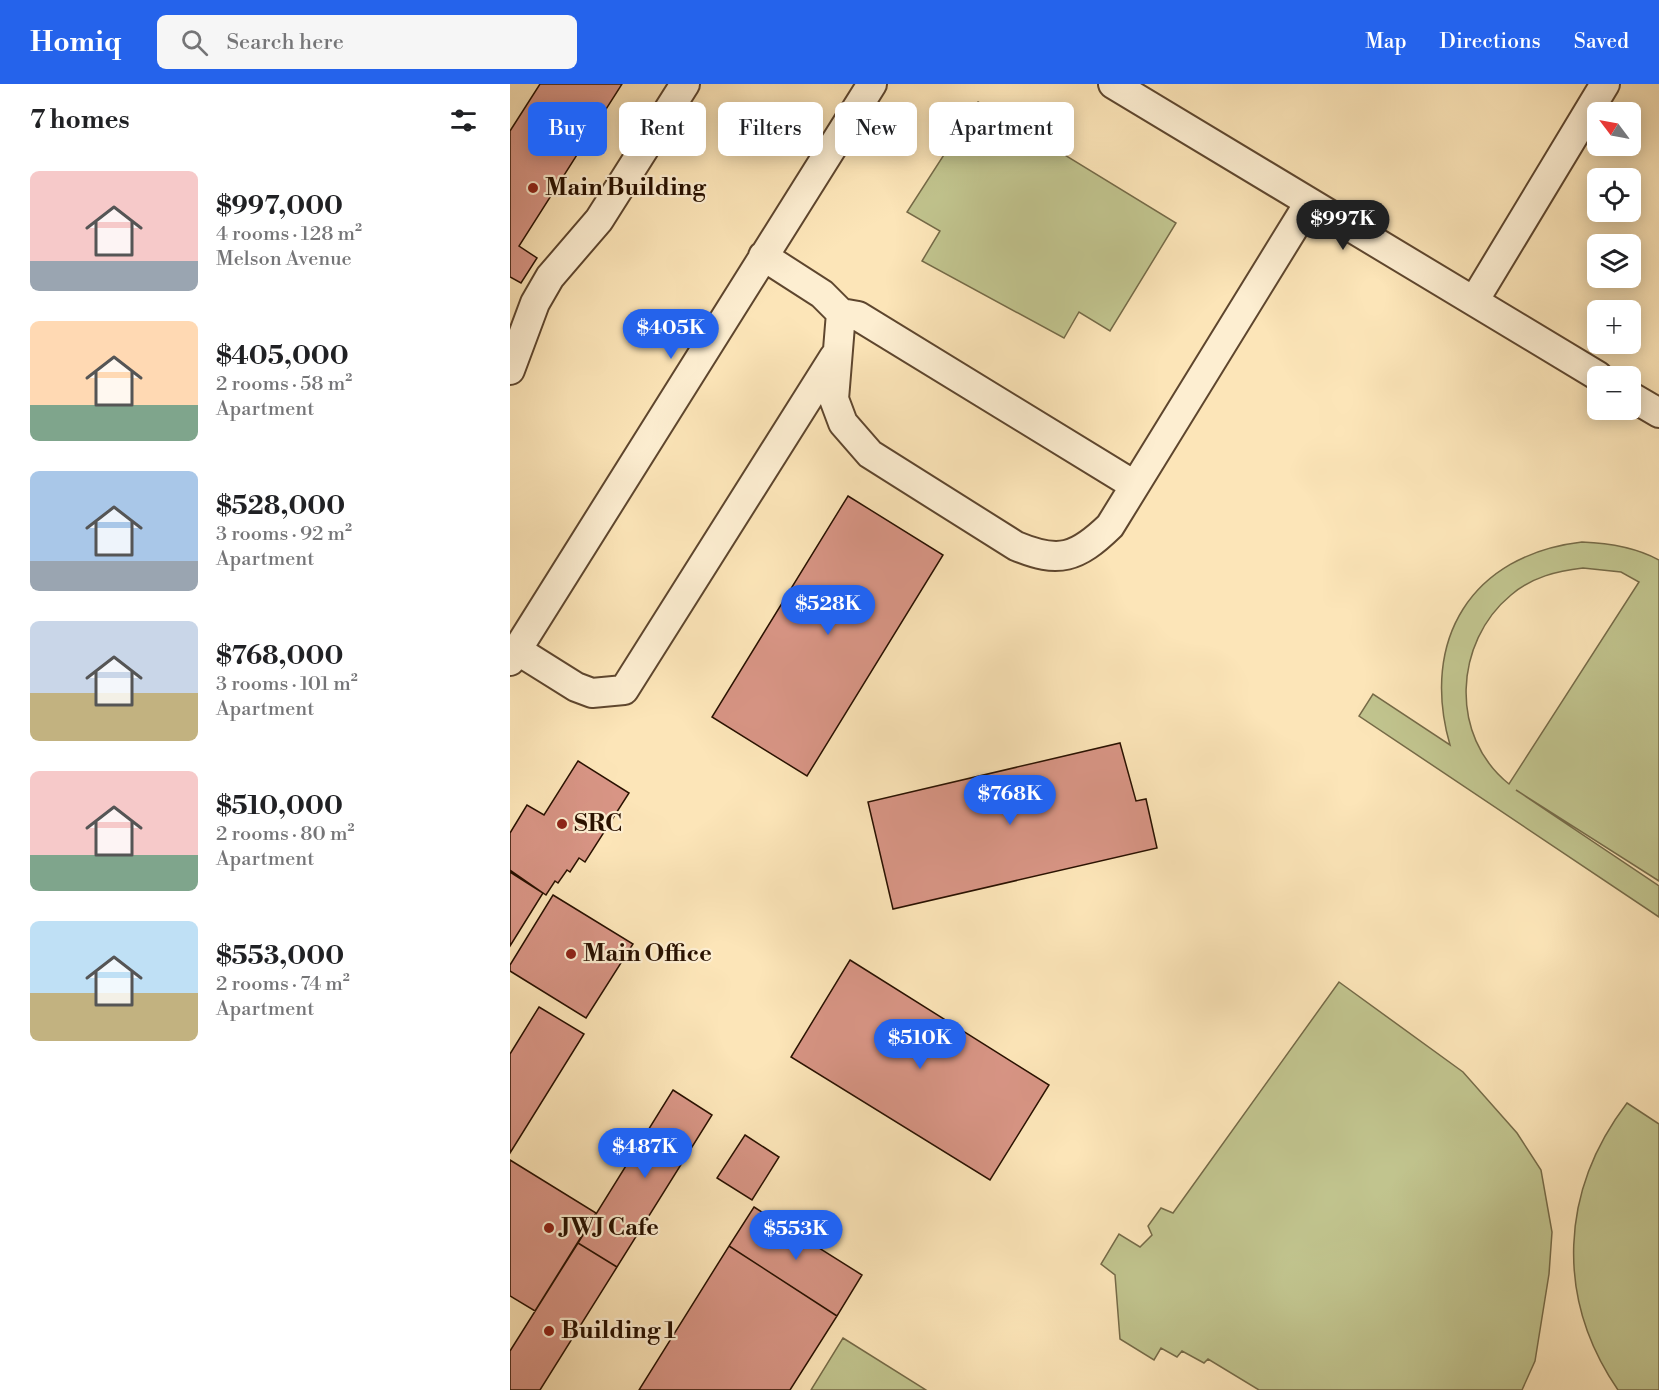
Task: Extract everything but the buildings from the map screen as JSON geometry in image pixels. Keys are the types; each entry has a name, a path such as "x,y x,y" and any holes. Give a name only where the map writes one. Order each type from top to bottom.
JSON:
{"street":[{"path":"510,370 536,303 550,277 600,220 686,84"},
{"path":"835,355 624,690 592,693 513,655 872,84"},
{"path":"1113,84 1587,369"},
{"path":"1474,301 1605,84"},
{"path":"840,313 835,355 834,399 843,423 870,454 1016,546 1040,556 1064,556 1088,548 1110,526 1309,203"},
{"path":"764,256 822,294 840,313 858,316 1134,485"},
{"path":"1641,402 1659,413"}],"green space":[{"path":"943,156 1066,156 1176,223 1110,331 1079,312 1064,338 922,261 940,231 907,212"},
{"path":"1582,542 1631,549 1659,560 1659,881 1516,790 1659,886 1659,917 1359,716 1373,694 1450,745 1443,707 1442,671 1449,638 1463,609 1484,584 1510,564 1543,550","holes":["1583,568 1621,572 1639,582 1509,784 1490,764 1476,741 1468,715 1466,689 1469,663 1478,638 1492,615 1511,595 1536,579"]},
{"path":"1339,982 1463,1072 1517,1133 1541,1170 1552,1232 1549,1274 1535,1361 1522,1390 1259,1390 1208,1359 1204,1363 1182,1351 1177,1357 1161,1348 1154,1360 1120,1339 1115,1275 1101,1264 1119,1234 1140,1247 1152,1235 1148,1226 1161,1208 1173,1213"},
{"path":"1627,1103 1659,1124 1659,1390 1618,1390 1598,1355 1583,1319 1575,1282 1574,1245 1578,1208 1588,1172 1605,1137"},
{"path":"843,1338 926,1390 811,1390"}],"place":[{"name":"Main Building","path":"533,188"},
{"name":"SRC","path":"562,824"},
{"name":"Main Office","path":"571,954"},
{"name":"JWJ Cafe","path":"549,1228"},
{"name":"Building 1","path":"549,1331"}]}
